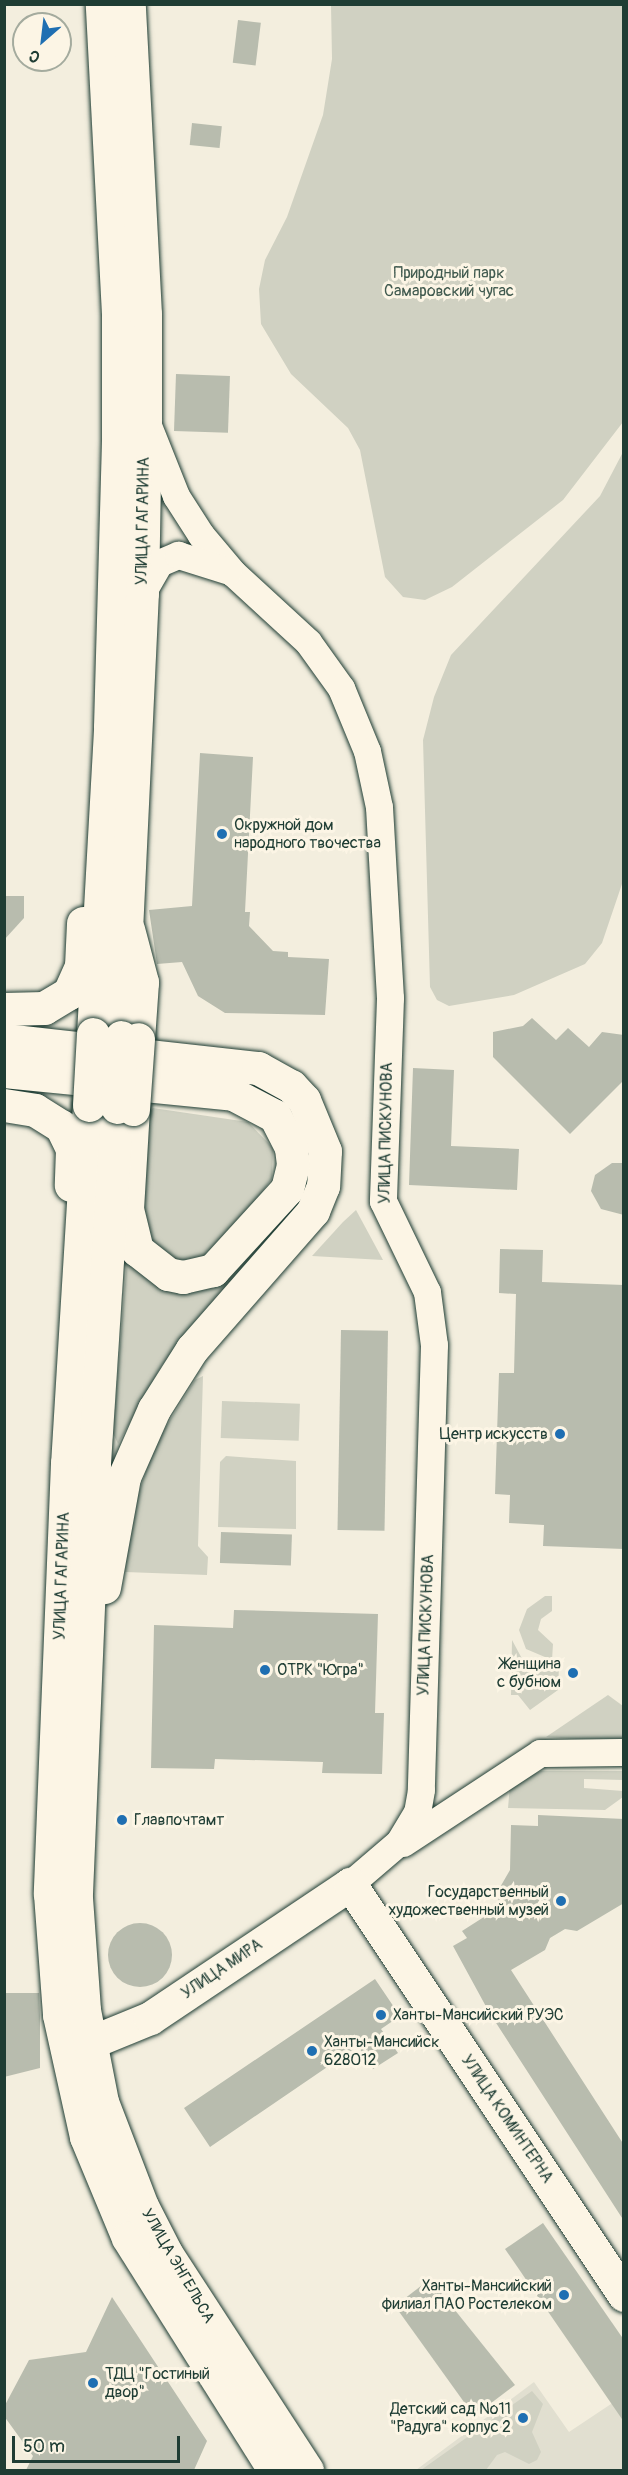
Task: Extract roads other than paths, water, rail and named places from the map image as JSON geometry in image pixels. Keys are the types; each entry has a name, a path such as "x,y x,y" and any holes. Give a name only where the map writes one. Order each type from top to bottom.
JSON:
{"main road":[{"name":"УЛИЦА ГАГАРИНА","path":"100,1047 110,727 118,314 102,4"},
{"name":"УЛИЦА ГАГАРИНА","path":"100,1047 128,927 142,593 146,418 145,314 129,4"},
{"path":"4,1009 56,1004 76,981 92,797 110,727"},
{"path":"4,1040 100,1047 234,1064 267,1072 304,1100 325,1151 323,1186 313,1211 192,1349 154,1409 124,1477 83,1707"},
{"path":"4,1071 100,1047 263,1106 287,1135 293,1165 287,1189 213,1270 183,1276 154,1267 137,1250 127,1209 114,1112 100,1047"},
{"path":"100,1047 114,1112"},
{"path":"4,1105 45,1114 66,1133 72,1149 60,1381 80,1463 104,1587 92,1857 76,1898"},
{"name":"УЛИЦА ГАГАРИНА","path":"76,2045 76,1898 83,1707 78,1283 114,1112"},
{"name":"УЛИЦА ГАГАРИНА","path":"76,2045 55,1984 50,1894 80,1463 114,1112"},
{"path":"70,1208 78,1283"},
{"name":"УЛИЦА МИРА","path":"76,2045 150,2018 350,1884"},
{"name":"УЛИЦА КОМИНТЕРНА","path":"350,1884 624,2295"},
{"name":"УЛИЦА ЭНГЕЛЬСА","path":"76,2045 87,2137 128,2238 274,2470"},
{"name":"УЛИЦА ЭНГЕЛЬСА","path":"76,2045 153,2228 307,2470"}],"street":[{"name":"УЛИЦА ПИСКУНОВА","path":"146,418 176,496 233,573 308,642 336,681 358,722 378,798 390,998 383,1202 422,1280 434,1324 422,1777 417,1812 391,1851 350,1884"},
{"name":"УЛИЦА ПИСКУНОВА","path":"142,593 159,563 178,555 208,561 233,573"},
{"path":"391,1851 465,1800 540,1753 624,1752"},
{"path":"422,1777 439,1800 465,1800"}],"place":[{"name":"Окружной дом народного твочества","path":"222,834"},
{"name":"Центр искусств","path":"560,1434"},
{"name":"ОТРК \"Югра\"","path":"265,1670"},
{"name":"Женщина с бубном","path":"573,1673"},
{"name":"Главпочтамт","path":"122,1820"},
{"name":"Государственный художественный музей","path":"561,1901"},
{"name":"Ханты-Мансийский РУЭС","path":"381,2015"},
{"name":"Ханты-Мансийск 628012","path":"312,2051"},
{"name":"Ханты-Мансийский филиал ПАО Ростелеком","path":"564,2295"},
{"name":"ТДЦ \"Гостиный двор\"","path":"93,2383"},
{"name":"Детский сад №11 \"Радуга\" корпус 2","path":"523,2418"}],"park label":[{"name":"Природный парк Самаровский чугас","path":"449,282"}]}
